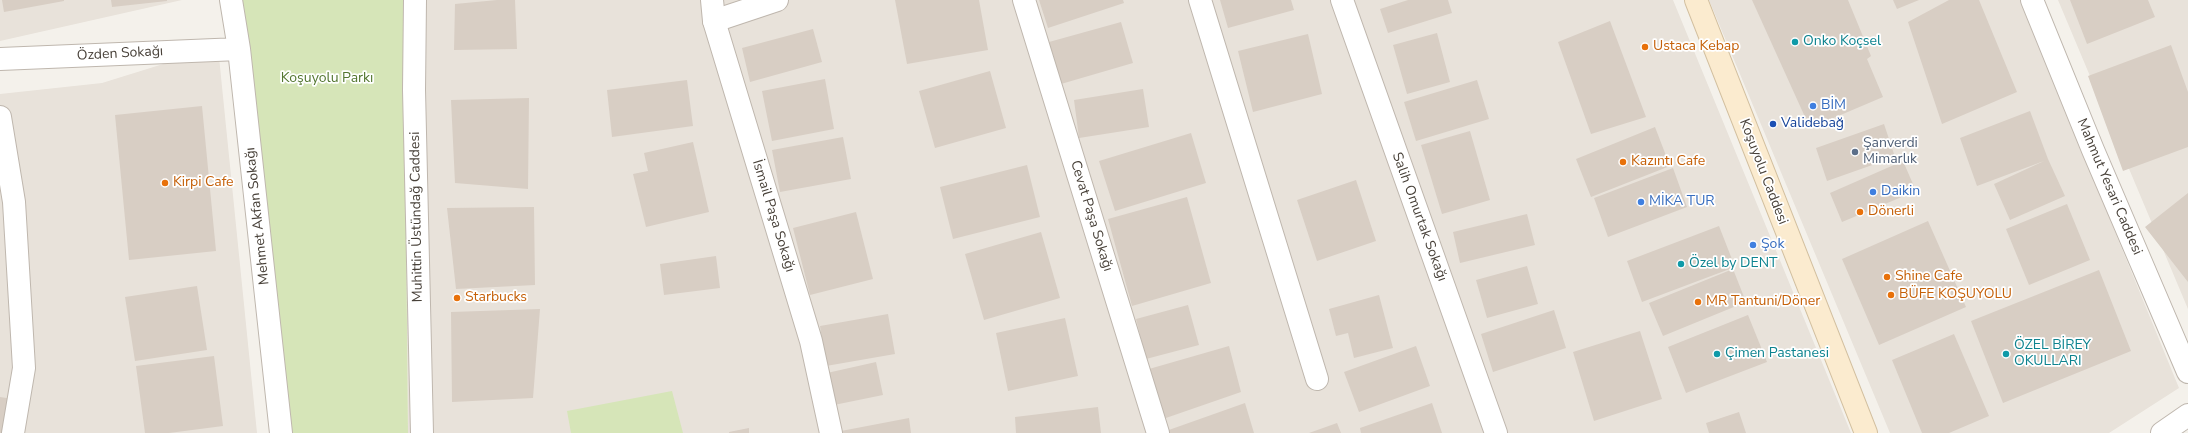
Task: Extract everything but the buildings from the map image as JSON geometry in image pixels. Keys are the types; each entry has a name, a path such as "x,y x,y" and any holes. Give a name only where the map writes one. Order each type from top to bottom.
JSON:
{"main road":[{"name":"Koşuyolu Caddesi","path":"1696,0 1866,433"}],"street":[{"name":"Mehmet Akfan Sokağı","path":"231,0 239,48 281,433"},
{"name":"Muhittin Üstündağ Caddesi","path":"416,0 414,98 422,433"},
{"path":"713,10 777,0"},
{"name":"Cevat Paşa Sokağı","path":"1024,0 1158,433"},
{"path":"1200,0 1317,379"},
{"name":"Salih Omurtak Sokağı","path":"1342,0 1496,433"},
{"name":"Mahmut Yesari Caddesi","path":"2032,0 2092,150 2188,372"},
{"name":"İsmail Paşa Sokağı","path":"713,10 812,341 831,433"},
{"name":"Özden Sokağı","path":"0,59 239,48"},
{"path":"0,117 14,202 24,368 14,433"},
{"path":"2162,433 2188,415"}],"shaded area":[{"path":"0,0 182,0 0,41"},
{"path":"404,0 1673,0 1851,433 408,433"},
{"path":"1709,0 2020,0 2179,388 2109,433 1890,433"},
{"path":"2058,0 2188,0 2188,309"},
{"path":"218,47 257,433 0,433 0,94 102,83"}],"green space":[{"name":"Koşuyolu Parkı","path":"237,0 404,0 408,433 287,433"},
{"path":"672,391 683,433 571,433 567,411"}],"place":[{"name":"Onko Koçsel","path":"1795,42"},
{"name":"Ustaca Kebap","path":"1645,47"},
{"name":"BİM","path":"1813,106"},
{"name":"Validebağ","path":"1773,124"},
{"name":"Şanverdi Mimarlık","path":"1855,152"},
{"name":"Kazıntı Cafe","path":"1623,162"},
{"name":"Kirpi Cafe","path":"165,183"},
{"name":"Daikin","path":"1873,192"},
{"name":"MİKA TUR","path":"1641,202"},
{"name":"Dönerli","path":"1860,212"},
{"name":"Şok","path":"1753,245"},
{"name":"Özel by DENT","path":"1681,264"},
{"name":"Shine Cafe","path":"1887,277"},
{"name":"BÜFE KOŞUYOLU","path":"1891,295"},
{"name":"Starbucks","path":"457,298"},
{"name":"MR Tantuni/Döner","path":"1698,302"},
{"name":"Çimen Pastanesi","path":"1717,354"},
{"name":"ÖZEL BİREY OKULLARI","path":"2006,354"}]}
